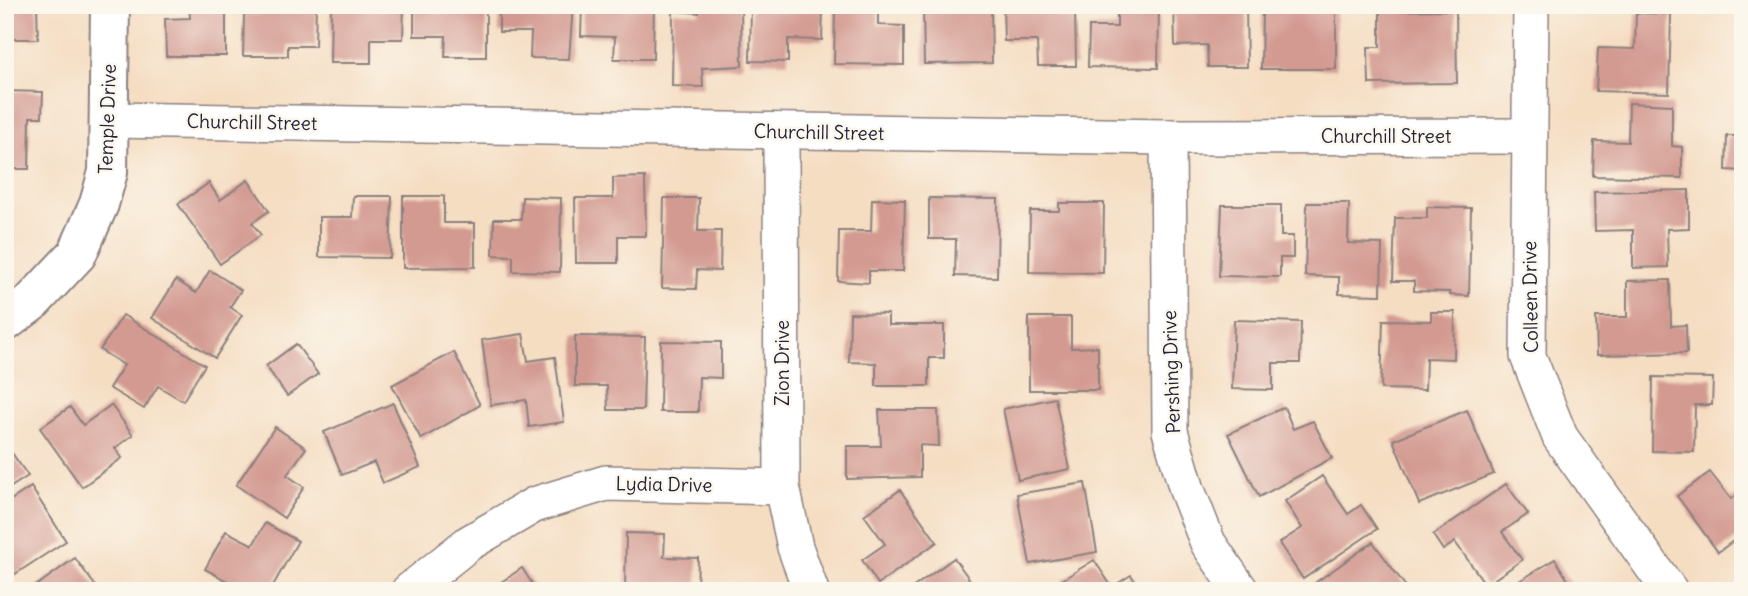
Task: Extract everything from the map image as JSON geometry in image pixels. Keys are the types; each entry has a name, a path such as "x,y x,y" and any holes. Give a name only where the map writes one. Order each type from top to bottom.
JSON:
{"street":[{"name":"Temple Drive","path":"5,322 32,302 77,254 99,204 108,172 110,5"},
{"name":"Colleen Drive","path":"1531,5 1528,356 1560,437 1670,591"},
{"name":"Churchill Street","path":"109,120 1168,137 1528,136"},
{"name":"Zion Drive","path":"781,131 782,487 795,547 811,591"},
{"name":"Pershing Drive","path":"1168,137 1170,431 1187,490 1208,543 1241,591"},
{"name":"Lydia Drive","path":"409,591 469,543 534,505 606,483 782,487"}],"building":[{"path":"5,5 37,5 38,39 5,39"},
{"path":"189,5 226,5 226,56 166,56 165,19 190,18"},
{"path":"261,5 316,5 315,46 288,46 288,56 243,56 244,15 261,15"},
{"path":"331,5 404,5 403,39 371,39 371,63 330,63"},
{"path":"414,5 486,5 486,57 445,57 446,36 414,36"},
{"path":"499,5 573,5 569,59 530,58 531,32 499,32"},
{"path":"582,5 654,5 653,59 614,59 615,37 581,36"},
{"path":"699,5 741,5 742,66 702,68 703,87 672,86 673,11 699,13"},
{"path":"751,5 823,5 822,40 788,39 788,62 750,61"},
{"path":"835,5 878,5 878,25 904,26 904,65 834,64"},
{"path":"923,5 991,5 992,63 924,64"},
{"path":"1003,5 1075,5 1076,66 1038,66 1037,41 1004,41"},
{"path":"1117,5 1159,5 1158,68 1088,67 1089,27 1117,27"},
{"path":"1174,5 1246,5 1247,67 1208,67 1207,45 1175,46"},
{"path":"1336,10 1336,69 1261,69 1262,11"},
{"path":"1456,10 1457,83 1369,84 1368,47 1380,47 1380,11"},
{"path":"1636,13 1671,14 1669,93 1596,91 1598,48 1635,49"},
{"path":"1739,48 1743,48 1743,84 1739,85"},
{"path":"5,91 43,92 42,117 30,117 29,169 5,169"},
{"path":"1629,103 1672,105 1672,146 1682,147 1682,178 1593,176 1594,141 1628,142"},
{"path":"1727,136 1743,136 1743,171 1726,170"},
{"path":"645,177 646,236 618,236 618,263 576,263 575,198 613,198 613,178"},
{"path":"248,180 269,211 252,223 261,235 220,264 178,204 209,183 220,200"},
{"path":"1689,190 1689,228 1667,229 1668,267 1633,268 1633,230 1595,231 1594,192"},
{"path":"353,196 392,196 390,258 319,257 319,217 352,217"},
{"path":"403,196 444,196 444,223 475,223 475,267 403,268"},
{"path":"522,197 561,198 560,272 513,271 513,256 493,255 494,219 521,219"},
{"path":"664,198 699,198 698,231 721,231 720,271 697,270 696,289 662,288"},
{"path":"929,198 998,199 997,277 955,276 956,239 929,239"},
{"path":"872,199 905,200 903,271 869,271 869,283 838,281 839,231 871,231"},
{"path":"1059,203 1104,203 1103,273 1029,272 1030,211 1059,211"},
{"path":"1307,203 1349,203 1348,243 1382,244 1381,295 1339,294 1339,277 1305,276"},
{"path":"1222,205 1281,205 1281,236 1293,236 1293,258 1280,258 1280,277 1219,276"},
{"path":"1427,207 1471,208 1469,296 1450,295 1450,292 1414,291 1414,281 1393,281 1395,218 1427,218"},
{"path":"210,270 241,290 230,307 242,315 215,358 152,318 176,280 196,293"},
{"path":"1670,280 1671,326 1686,325 1687,353 1597,355 1596,317 1627,317 1627,281"},
{"path":"1431,312 1455,312 1454,359 1426,358 1425,390 1381,389 1383,320 1431,321"},
{"path":"850,313 888,314 888,325 944,325 944,358 929,358 929,386 876,386 876,363 849,362"},
{"path":"123,315 205,365 183,401 158,386 144,409 109,388 124,365 100,350"},
{"path":"1029,317 1071,317 1071,348 1098,347 1098,390 1029,390"},
{"path":"1234,320 1301,322 1300,363 1273,363 1273,390 1232,389"},
{"path":"523,334 528,361 555,357 564,422 529,427 526,400 491,405 482,340"},
{"path":"575,336 645,337 643,410 608,410 607,386 575,386"},
{"path":"661,341 721,342 721,378 699,377 698,412 660,412"},
{"path":"296,344 318,374 287,396 266,366"},
{"path":"454,352 480,405 421,439 392,385"},
{"path":"1653,377 1713,378 1712,405 1695,405 1694,452 1652,451"},
{"path":"1055,398 1070,469 1018,480 1003,409"},
{"path":"393,403 420,467 383,483 374,462 342,475 324,432"},
{"path":"111,405 133,435 115,448 122,458 82,487 40,428 70,407 83,425"},
{"path":"1284,407 1293,429 1313,421 1332,458 1259,497 1228,434"},
{"path":"879,410 938,410 939,446 920,445 920,477 847,479 847,446 881,446"},
{"path":"1467,410 1494,474 1419,504 1393,440"},
{"path":"275,427 306,448 287,475 304,487 284,518 236,485"},
{"path":"5,443 28,476 5,491"},
{"path":"1710,472 1731,499 1743,491 1743,534 1718,552 1677,496"},
{"path":"1322,476 1348,514 1361,505 1377,529 1303,579 1279,543 1302,528 1285,501"},
{"path":"1085,483 1097,552 1030,564 1017,494"},
{"path":"1506,484 1528,514 1502,532 1522,560 1486,585 1455,542 1443,550 1433,535"},
{"path":"31,487 66,541 6,580 5,504"},
{"path":"900,490 937,542 878,584 862,560 885,544 864,515"},
{"path":"265,523 298,541 270,591 245,591 205,569 226,531 253,545"},
{"path":"626,533 665,534 664,557 698,558 697,591 625,591"},
{"path":"1373,542 1409,591 1311,591 1309,587"},
{"path":"75,558 99,591 29,591"},
{"path":"954,558 978,591 908,591"},
{"path":"1555,559 1572,587 1566,591 1503,591"},
{"path":"1094,560 1112,587 1131,575 1142,591 1069,591 1062,580"},
{"path":"522,568 537,591 488,591"}]}
